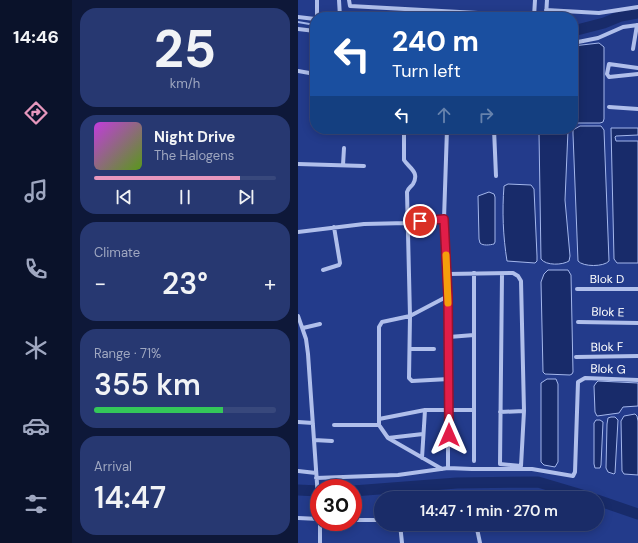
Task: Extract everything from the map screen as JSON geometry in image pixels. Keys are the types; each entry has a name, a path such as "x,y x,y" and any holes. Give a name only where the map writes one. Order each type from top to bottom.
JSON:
{"street":[{"path":"316,12 317,0"},
{"path":"339,0 340,12"},
{"path":"350,0 350,6 450,12"},
{"path":"534,12 535,0"},
{"path":"547,0 546,10 572,12"},
{"path":"578,12 599,14 638,7"},
{"path":"298,17 310,18"},
{"path":"578,42 598,38 623,27 637,25 633,49"},
{"path":"298,29 310,31"},
{"path":"638,68 610,64 608,65 607,74 609,76 638,74"},
{"path":"298,71 310,73"},
{"path":"609,107 638,108"},
{"path":"404,134 404,160 411,167 415,175 414,182 407,192 410,316 409,378 412,381 449,379"},
{"path":"298,471 316,475 398,475 448,468 448,296 444,219 447,134"},
{"path":"494,134 496,176"},
{"path":"344,148 344,165"},
{"path":"298,164 364,166"},
{"path":"298,232 375,223 407,223 444,219"},
{"path":"323,270 340,263 334,227"},
{"path":"474,273 474,461"},
{"path":"447,274 513,273 518,276 521,281 524,411 521,466 500,464 502,274"},
{"name":"Blok D","path":"577,289 638,289"},
{"path":"442,469 388,438 379,425 380,324 410,316 448,296"},
{"path":"298,316 303,328 308,354 316,479"},
{"name":"Blok E","path":"578,322 638,323"},
{"path":"303,328 320,324"},
{"path":"448,337 474,335"},
{"path":"410,349 434,348"},
{"name":"Blok F","path":"576,358 638,356"},
{"name":"Blok G","path":"448,468 532,469 574,475 578,382 585,378 638,380"},
{"path":"378,420 426,410 474,410"},
{"path":"422,458 426,410"},
{"path":"500,412 524,411"},
{"path":"298,422 313,423"},
{"path":"334,425 379,425"},
{"path":"388,438 423,434"},
{"path":"314,440 332,441"},
{"path":"298,518 310,520"},
{"path":"362,520 374,520"},
{"path":"319,531 320,543"},
{"path":"401,531 402,543"},
{"path":"477,531 480,543"}],"water":[{"path":"599,43 604,47 604,119 603,122 600,123 578,123 578,45"},
{"path":"601,126 604,130 609,261 598,265 584,264 578,261 573,134 578,134 578,127"},
{"path":"611,128 638,128 638,135 615,137 616,141 638,141 638,263 617,263 614,259"},
{"path":"539,134 568,134 565,200 570,256 569,261 550,264 541,259"},
{"path":"508,184 531,185 534,189 537,256 537,261 535,263 507,261 503,205 504,186"},
{"path":"489,192 494,194 495,197 495,242 494,244 485,245 480,243 479,239 478,196"},
{"path":"548,270 568,270 571,275 573,372 570,375 545,374 543,372 541,282 544,274"},
{"path":"547,379 556,379 558,384 558,462 555,467 544,465 541,462 541,383"},
{"path":"598,381 638,383 638,406 623,407 619,413 597,416 595,412 594,386"},
{"path":"635,414 638,421 638,475 624,474 622,471 621,421 624,416"},
{"path":"615,417 618,420 614,474 608,472 606,468 607,424 608,418"},
{"path":"596,420 603,422 600,468 595,468 594,464 594,423"}],"waterway":[{"path":"578,30 604,23 621,16 638,13"},
{"path":"298,22 310,24"},
{"path":"362,490 457,483 538,482 568,491"},
{"path":"298,490 310,491"},
{"path":"604,502 638,514"}],"slow traffic":[{"path":"446,255 448,303"}],"route":[{"path":"420,221 444,219 448,296 449,435"}]}
